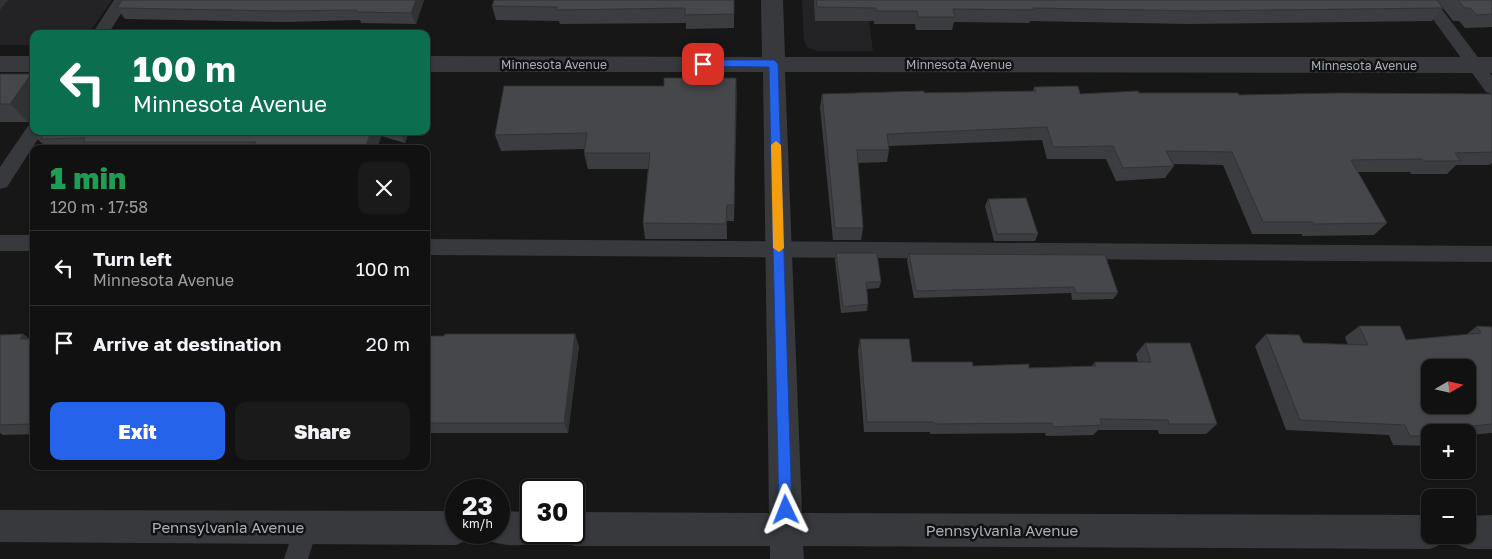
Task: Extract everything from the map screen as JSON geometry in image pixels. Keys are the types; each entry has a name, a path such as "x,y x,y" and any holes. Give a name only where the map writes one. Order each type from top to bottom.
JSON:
{"street":[{"path":"772,0 786,544"},
{"path":"0,64 30,64"},
{"name":"Minnesota Avenue","path":"430,64 1484,65"},
{"name":"Pennsylvania Avenue","path":"0,526 445,528"},
{"name":"Pennsylvania Avenue","path":"585,529 786,544 1421,532"},
{"path":"1476,532 1492,532"}],"lane":[{"path":"103,30 122,0"},
{"path":"1427,0 1484,65 1492,88"},
{"path":"0,182 31,135"},
{"path":"0,243 30,243"},
{"path":"430,247 1492,254"},
{"path":"296,559 306,528"}],"shaded area":[{"path":"0,0 112,0 91,30 30,30 30,45 0,45"},
{"path":"802,0 866,0 873,51 818,51 808,48 804,41"}],"building":[{"path":"122,0 416,0 411,13 356,12 357,10 280,11 117,8"},
{"path":"494,0 734,0 734,14 685,15 685,8 556,10 557,7 492,6"},
{"path":"816,0 1437,0 1443,8 1196,11 1033,8 1034,10 953,9 955,17 918,17 917,11 876,11 876,8 817,7"},
{"path":"1458,0 1492,0 1492,14 1477,15 1470,8 1464,8"},
{"path":"0,74 30,74 10,104 0,104"},
{"path":"664,78 736,78 734,205 727,205 726,224 643,223 650,153 584,153 587,133 495,135 504,86 664,86"},
{"path":"1078,86 1080,94 1138,91 1139,93 1238,93 1239,95 1339,93 1492,94 1492,152 1455,153 1461,161 1424,161 1422,159 1351,160 1387,223 1314,224 1313,222 1263,222 1232,152 1166,151 1174,166 1123,168 1113,146 1053,147 1047,127 887,134 889,150 857,150 863,228 835,228 822,94 924,91 924,93 1036,91 1034,87"},
{"path":"44,135 370,135 366,145 255,145 256,142 83,142 85,138 41,139"},
{"path":"1026,198 1038,234 997,234 988,199"},
{"path":"836,253 877,253 881,282 866,282 868,304 843,307"},
{"path":"909,254 1105,255 1118,293 1076,293 1074,287 916,291"},
{"path":"1359,326 1400,326 1406,340 1481,333 1477,326 1492,327 1492,424 1476,426 1476,424 1421,424 1421,436 1410,436 1405,425 1300,420 1266,334 1299,335 1303,343 1368,345"},
{"path":"23,334 20,339 30,339 30,424 0,425 0,335"},
{"path":"445,334 575,334 564,423 430,423 430,336 444,336"},
{"path":"860,339 909,339 912,362 972,362 973,366 1029,364 1029,368 1096,366 1095,362 1151,362 1145,343 1190,343 1217,424 1169,424 1168,420 1100,419 1102,425 1053,427 1052,423 935,424 934,422 867,422"}],"slow traffic":[{"path":"776,145 779,248"}],"route":[{"path":"703,64 774,64 786,510"}]}
